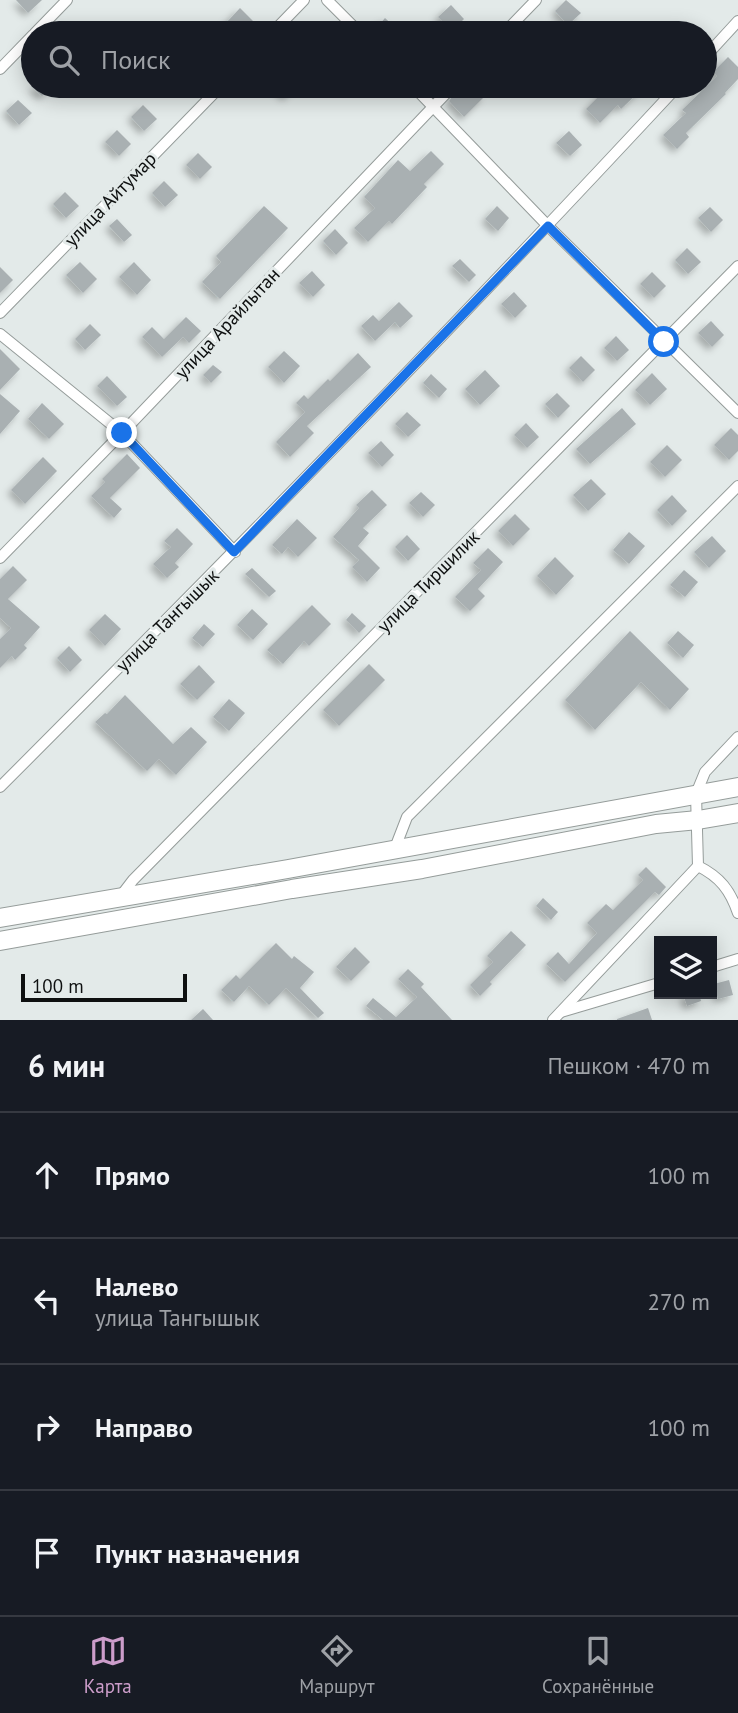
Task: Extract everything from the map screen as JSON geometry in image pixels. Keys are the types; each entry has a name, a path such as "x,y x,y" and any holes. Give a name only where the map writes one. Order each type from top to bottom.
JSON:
{"highway":[{"path":"0,918 738,787"},
{"path":"0,941 273,892 422,869 656,824 738,813"}],"street":[{"path":"47,21 67,0"},
{"path":"284,21 304,0"},
{"path":"327,0 348,21"},
{"path":"516,21 536,0"},
{"path":"717,44 738,21"},
{"path":"0,69 21,47"},
{"name":"улица Айтумар","path":"0,313 209,98"},
{"path":"425,98 548,226 738,413"},
{"name":"улица Арайлытан","path":"0,558 441,98"},
{"name":"улица Тангышык","path":"0,787 234,552 548,226 667,98"},
{"name":"улица Тиршилик","path":"120,897 132,880 738,266"},
{"path":"0,334 122,433 234,552"},
{"path":"395,848 407,817 738,486"},
{"path":"557,1016 698,866 696,794 705,772 738,737"},
{"path":"698,866 716,875 732,896 738,913"},
{"path":"717,965 738,959"},
{"path":"557,1016 654,985"}],"building":[{"path":"16,0 42,0 28,13"},
{"path":"566,0 581,13 572,21 564,21 555,11"},
{"path":"451,5 464,19 442,21 438,17"},
{"path":"240,8 253,21 228,21"},
{"path":"728,57 738,67 738,79 686,133 689,137 677,149 663,135 686,113 682,110 694,98 717,98 717,68"},
{"path":"451,98 483,98 464,117 449,101"},
{"path":"597,98 632,98 621,109 618,105 600,123 586,109"},
{"path":"18,100 32,113 19,125 6,111"},
{"path":"143,105 157,119 144,131 131,117"},
{"path":"117,130 131,144 119,156 105,142"},
{"path":"569,131 582,145 570,156 556,143"},
{"path":"431,151 444,164 424,184 427,187 392,224 389,221 368,242 354,228 375,208 364,197 398,160 410,171"},
{"path":"198,153 212,167 200,179 186,165"},
{"path":"164,181 178,195 165,207 152,193"},
{"path":"65,192 79,206 66,218 53,204"},
{"path":"264,206 288,228 220,299 202,282 221,262 216,256"},
{"path":"497,206 509,218 498,231 485,219"},
{"path":"710,207 723,220 711,232 698,218"},
{"path":"117,219 132,235 124,242 109,226"},
{"path":"335,229 348,243 336,255 323,241"},
{"path":"687,248 701,262 688,274 675,260"},
{"path":"460,259 476,275 469,282 452,266"},
{"path":"80,262 97,279 83,293 66,275"},
{"path":"134,262 151,280 137,295 119,277"},
{"path":"0,267 13,280 0,293"},
{"path":"312,271 325,285 313,297 299,283"},
{"path":"652,272 666,286 654,298 640,284"},
{"path":"514,292 527,306 515,318 501,304"},
{"path":"399,302 413,316 400,328 395,322 375,341 361,326 373,315 379,321"},
{"path":"186,317 201,331 189,343 183,337 162,357 142,337 152,327 164,339"},
{"path":"711,321 724,335 712,347 698,333"},
{"path":"90,324 101,335 85,350 75,339"},
{"path":"616,336 629,350 617,361 604,348"},
{"path":"0,349 20,369 0,390"},
{"path":"284,351 300,366 284,383 268,367"},
{"path":"358,353 371,367 307,426 314,433 290,457 276,442 305,412 296,403 304,395 308,399"},
{"path":"581,356 595,370 583,382 569,368"},
{"path":"213,365 222,372 211,383 203,375"},
{"path":"485,370 500,386 480,405 465,389"},
{"path":"652,373 667,389 650,405 635,390"},
{"path":"431,374 447,389 439,398 423,383"},
{"path":"107,376 127,397 117,406 97,386"},
{"path":"557,393 570,406 558,418 545,404"},
{"path":"0,394 20,411 0,434"},
{"path":"42,403 64,424 49,439 28,419"},
{"path":"622,408 636,424 590,464 576,449"},
{"path":"407,412 421,425 408,437 395,424"},
{"path":"526,423 539,437 527,448 514,435"},
{"path":"731,428 738,435 738,451 729,460 714,445"},
{"path":"381,441 394,455 382,467 368,453"},
{"path":"667,445 682,460 665,477 650,462"},
{"path":"127,454 140,468 110,498 122,509 114,518 91,496 105,482 102,479"},
{"path":"43,457 57,471 25,504 11,490"},
{"path":"591,479 606,494 588,511 573,495"},
{"path":"372,490 387,505 363,528 369,533 358,546 380,568 367,582 352,567 359,560 333,537 359,508 356,505"},
{"path":"421,492 435,505 423,517 409,503"},
{"path":"672,495 687,511 672,526 657,510"},
{"path":"515,514 530,529 513,546 498,531"},
{"path":"297,519 317,538 298,557 288,547 282,554 272,545"},
{"path":"177,528 193,544 175,563 179,567 167,578 153,564 171,547 164,541"},
{"path":"629,532 645,546 629,564 613,550"},
{"path":"407,535 420,549 408,561 395,547"},
{"path":"712,536 726,551 709,568 694,552"},
{"path":"488,548 503,562 478,589 485,596 470,611 455,597 481,570 473,563"},
{"path":"555,557 574,576 556,595 537,576"},
{"path":"13,566 27,580 8,599 40,627 24,645 27,648 15,660 12,656 0,668 0,639 11,628 0,618 0,579"},
{"path":"252,568 276,591 269,597 245,574"},
{"path":"684,570 698,582 685,597 670,585"},
{"path":"312,605 331,624 309,646 304,641 283,664 267,650"},
{"path":"252,609 268,624 253,640 237,625"},
{"path":"352,613 366,626 359,633 346,620"},
{"path":"105,614 121,629 105,646 89,630"},
{"path":"204,624 215,634 203,647 192,638"},
{"path":"630,631 689,689 670,710 641,682 595,730 565,700"},
{"path":"678,631 694,645 683,658 667,643"},
{"path":"69,646 82,660 70,672 57,658"},
{"path":"369,664 385,680 339,726 323,710"},
{"path":"199,665 215,682 197,700 180,684"},
{"path":"125,695 173,744 191,727 207,742 176,775 159,759 147,771 95,722"},
{"path":"229,699 245,713 229,731 213,717"},
{"path":"646,867 666,887 659,895 655,892 565,982 546,964 558,952 569,964 597,933 587,923 606,904 613,910 643,880 638,875"},
{"path":"543,898 558,912 551,920 536,906"},
{"path":"511,931 526,945 480,996 470,985 493,962 487,956"},
{"path":"276,943 292,959 294,956 314,972 300,988 324,1013 318,1018 286,988 269,1005 249,986 234,1002 221,990 236,975 240,979"},
{"path":"355,947 370,962 351,981 336,967"},
{"path":"408,969 424,984 421,987 452,1020 383,1020 366,1006 373,998 396,1017 417,997 398,979"},
{"path":"729,980 733,995 718,999 717,983"},
{"path":"685,999 700,999 701,1001 687,1006"},
{"path":"648,1008 652,1020 617,1020 617,1019"},
{"path":"203,1009 213,1020 191,1020"}],"route":[{"path":"122,433 234,552 548,226 664,342"}]}
